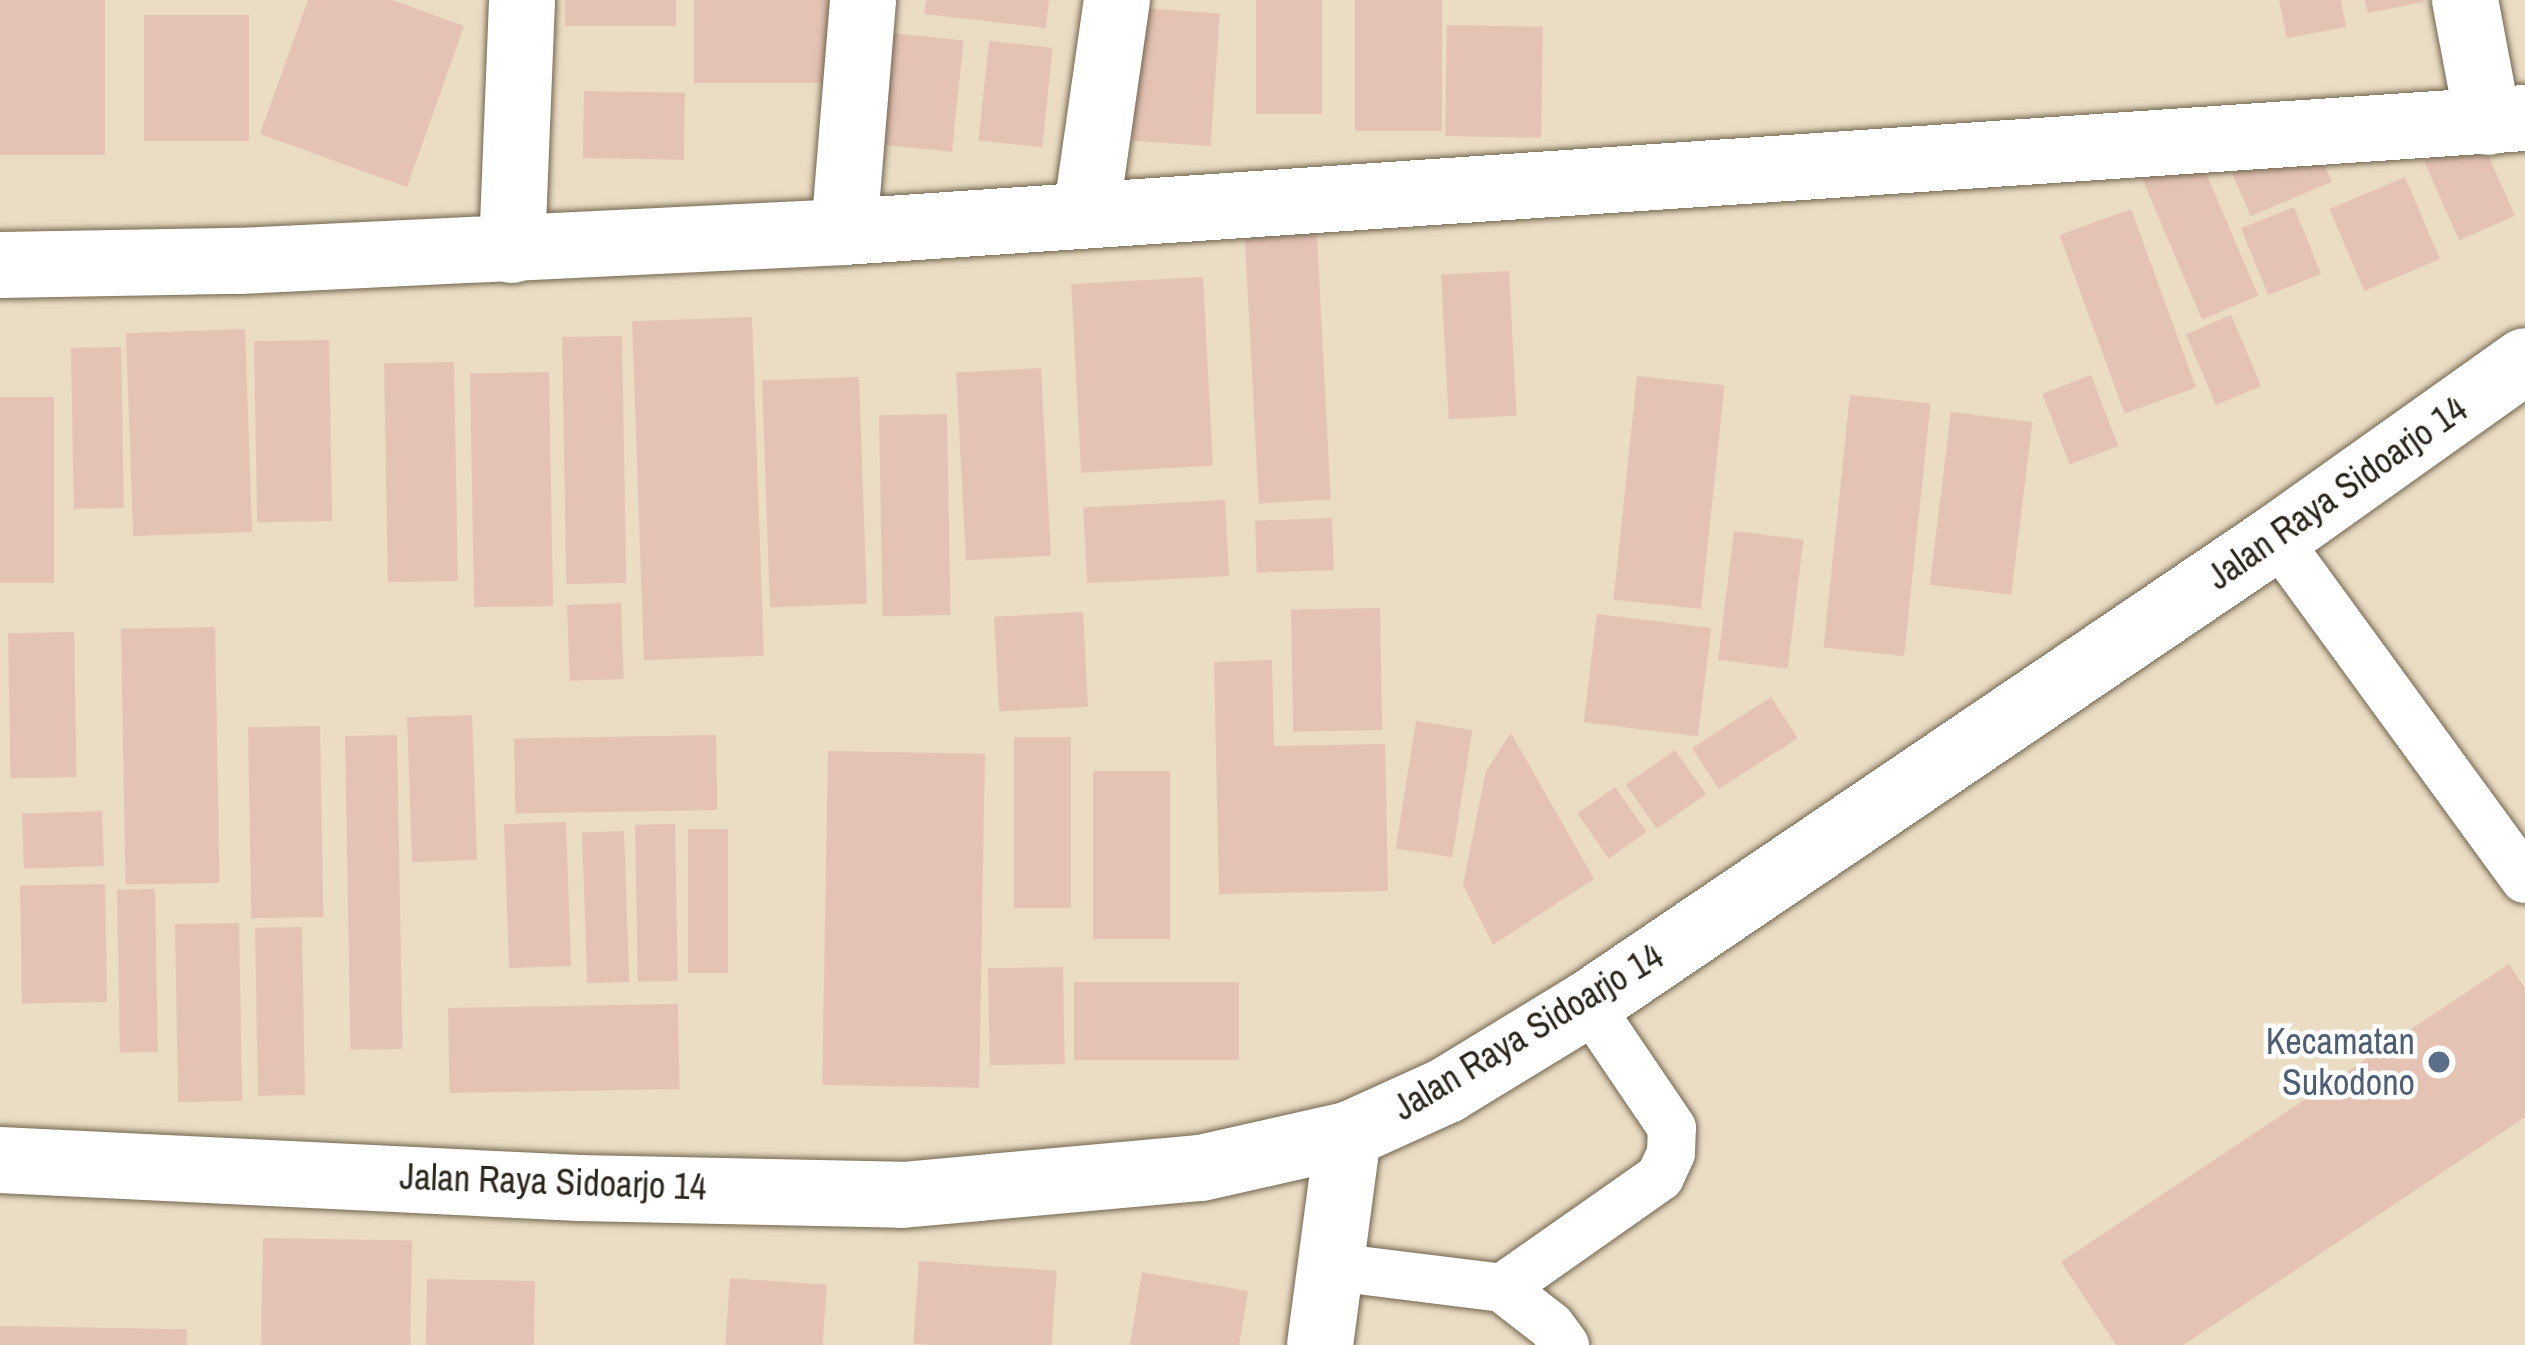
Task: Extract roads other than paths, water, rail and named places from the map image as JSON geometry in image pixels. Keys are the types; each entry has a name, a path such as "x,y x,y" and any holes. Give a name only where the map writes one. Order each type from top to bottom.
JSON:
{"street":[{"path":"512,250 522,0"},
{"path":"844,232 862,0"},
{"path":"1086,215 1117,0"},
{"path":"0,265 512,250 844,232 2507,120 2465,0"},
{"name":"Jalan Raya Sidoarjo 14","path":"0,1160 579,1188 902,1195 1201,1168 1348,1135 1447,1090 1588,1004 2276,538 2525,361"},
{"path":"1320,1345 1348,1135"}],"lane":[{"path":"2276,538 2525,878"},
{"path":"1502,1288 1660,1177 1671,1153 1672,1128 1588,1004"},
{"path":"1334,1267 1502,1288 1551,1326 1565,1345"}],"place":[{"name":"Kecamatan Sukodono","path":"2439,1062"}]}
